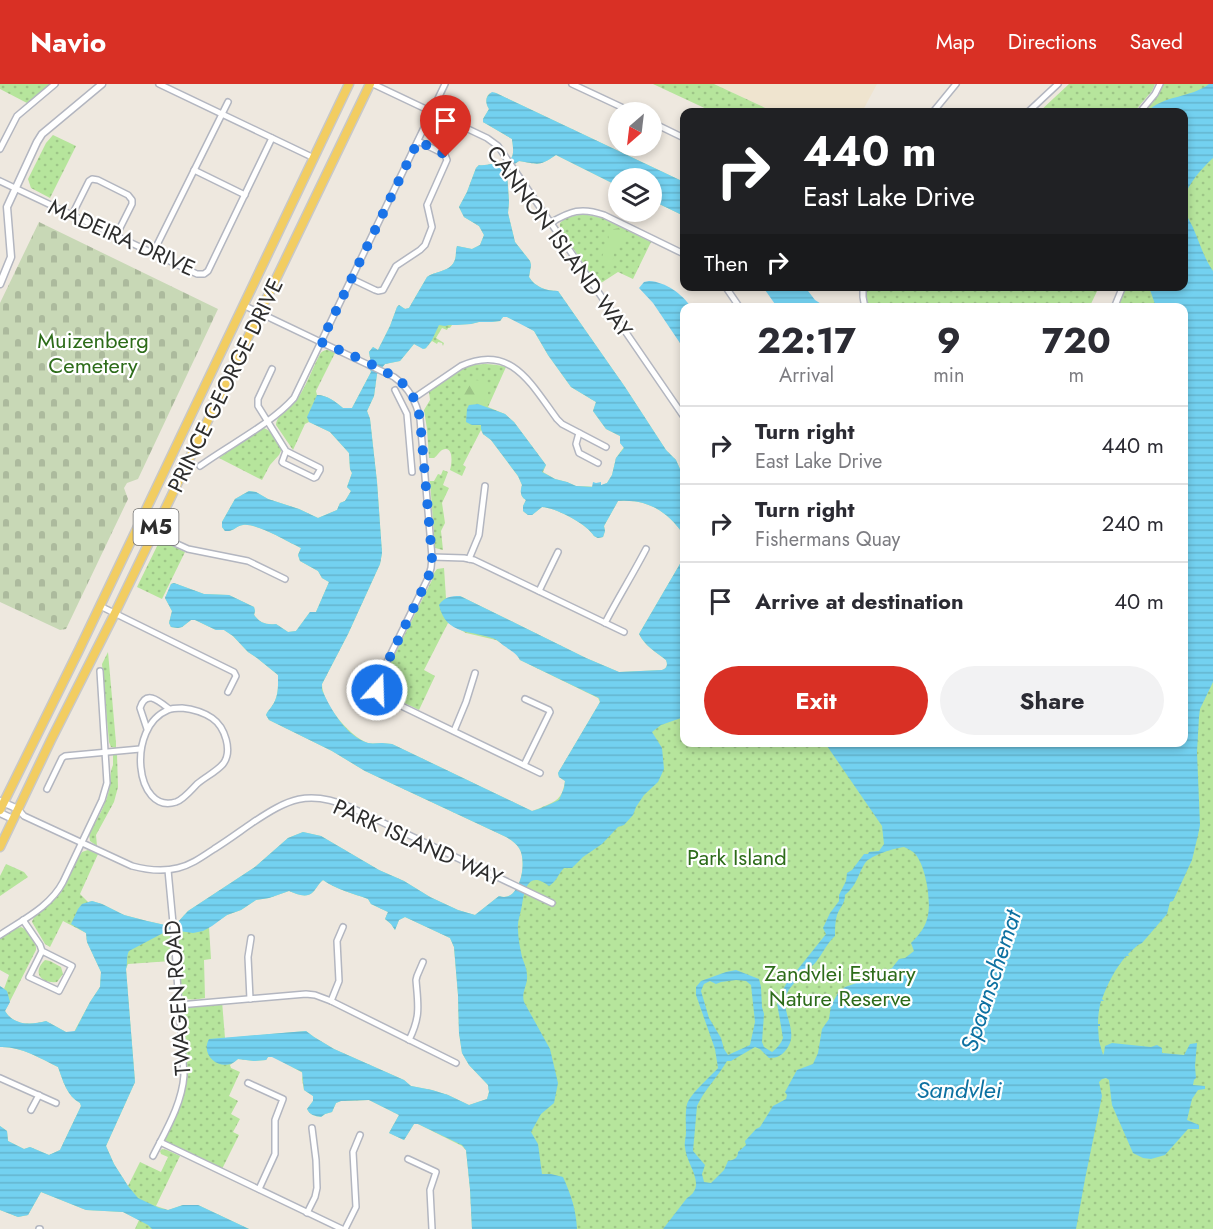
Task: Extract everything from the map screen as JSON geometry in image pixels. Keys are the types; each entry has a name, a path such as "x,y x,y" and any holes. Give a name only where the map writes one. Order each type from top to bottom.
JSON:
{"main road":[{"name":"PRINCE GEORGE DRIVE","path":"1,807 349,84"},
{"name":"PRINCE GEORGE DRIVE","path":"0,846 13,819 21,812 51,740 372,84"}],"street":[{"path":"0,149 17,116 55,84"},
{"path":"0,284 11,260 6,209 40,136 102,84"},
{"path":"159,84 314,158"},
{"name":"CANNON ISLAND WAY","path":"372,84 487,138 498,146 680,411"},
{"path":"200,466 268,421 294,398 445,84"},
{"path":"572,84 611,102"},
{"path":"936,108 956,84"},
{"path":"1033,108 1058,84"},
{"path":"1143,108 1160,84"},
{"path":"153,253 228,102"},
{"path":"662,127 680,136"},
{"name":"MADEIRA DRIVE","path":"0,181 197,274 206,273 272,138"},
{"path":"352,279 378,291 383,290 396,267 425,245 432,227 427,205 445,167 446,157 418,141"},
{"path":"194,170 245,195"},
{"path":"72,215 89,181 98,180 128,195 132,200 116,236"},
{"path":"550,223 568,213 593,211 680,252"},
{"path":"243,305 384,372 402,383 414,398 420,419 432,557 431,568 378,682 379,693 389,700 540,773"},
{"path":"414,398 461,366 478,360 498,360 508,363 521,372 559,422 606,447"},
{"path":"272,369 258,406 286,451 320,468 316,477 283,463 286,451"},
{"path":"395,390 407,414 412,472"},
{"path":"407,414 418,410"},
{"path":"579,433 576,444 578,452 598,464"},
{"path":"470,559 479,535 485,486"},
{"path":"153,533 188,549 248,561 285,579"},
{"path":"605,623 646,549"},
{"path":"539,591 558,552"},
{"path":"432,557 470,559 624,632"},
{"path":"99,606 234,672 236,676 228,692"},
{"path":"0,935 46,904 55,895 105,792 108,774 100,671"},
{"path":"454,731 475,673"},
{"path":"147,729 140,708 144,700 153,698 169,710"},
{"path":"524,765 549,714 549,710 525,699"},
{"path":"182,708 201,712 216,721 227,746 227,756 222,764 180,801 167,803 155,798 144,783 140,749 147,729 157,717 169,710 182,708"},
{"path":"47,789 65,756 140,749"},
{"name":"PARK ISLAND WAY","path":"21,812 132,866 147,870 168,870 196,862 276,807 295,800 317,798 350,807 552,903"},
{"path":"1,807 21,812"},
{"path":"1,807 13,819"},
{"name":"TWAGEN ROAD","path":"153,1156 178,1105 184,1075 168,870"},
{"path":"23,920 42,951 29,977 59,991 72,966 42,951"},
{"path":"332,1001 339,981 338,940 343,927"},
{"path":"250,999 248,957 251,938"},
{"path":"409,1040 417,1023 419,1008 416,980 423,962"},
{"path":"179,1005 309,994 332,1001 456,1063"},
{"path":"0,1078 56,1103"},
{"path":"248,1083 283,1099 275,1120 275,1154 259,1189"},
{"path":"31,1110 39,1095"},
{"path":"307,1213 317,1188 312,1128"},
{"path":"160,1142 344,1229 356,1207 353,1152 360,1135"},
{"path":"408,1159 436,1172 429,1190 432,1229"}],"shaded area":[{"path":"714,84 877,84 864,108 765,108"}],"green space":[{"path":"0,84 51,84 27,103 0,89"},
{"path":"653,84 714,84 765,108 704,108"},
{"path":"1069,84 1155,84 1137,108 1043,108"},
{"name":"Zandvlei Estuary Nature Reserve","path":"1160,84 1213,84 1213,1229 472,1229 466,1150 462,1146 418,1124 414,1124 404,1140 389,1133 399,1115 369,1100 341,1101 336,1103 332,1112 321,1117 313,1115 307,1109 313,1101 313,1096 304,1090 303,1073 272,1056 266,1060 238,1059 230,1065 231,1068 240,1072 229,1096 238,1101 231,1114 240,1119 233,1132 239,1135 221,1171 160,1142 183,1087 179,1005 222,1001 225,1038 306,1031 334,1049 404,1080 411,1086 448,1095 469,1105 487,1099 488,1085 469,1065 462,1053 454,947 450,938 405,917 399,920 395,930 385,919 388,912 371,904 368,899 339,889 323,880 310,894 301,895 289,891 256,900 209,927 211,959 204,960 205,998 189,999 182,995 178,931 167,931 167,936 170,936 171,961 128,964 126,969 135,1082 106,1146 114,1164 128,1186 140,1162 161,1172 168,1157 161,1154 162,1149 180,1156 156,1206 168,1210 183,1205 198,1205 249,1229 135,1229 139,1220 123,1212 86,1210 41,1192 28,1215 18,1217 0,1210 0,1126 7,1131 8,1141 24,1149 30,1147 49,1155 60,1150 81,1106 69,1092 58,1067 37,1056 0,1047 0,986 4,989 9,975 0,970 0,939 21,927 30,933 36,947 5,1011 18,1022 46,1021 66,1032 74,1032 100,987 101,972 87,942 86,933 63,921 50,947 45,944 32,922 36,915 59,895 82,852 88,850 98,854 80,894 88,902 102,904 124,915 165,925 177,923 188,911 255,867 288,838 303,832 321,836 430,897 475,915 499,896 506,897 517,888 523,862 522,854 515,843 365,771 332,751 269,720 266,715 276,698 278,675 224,630 216,630 195,620 191,620 182,627 171,627 169,623 172,611 165,598 171,584 174,583 204,594 229,595 254,607 254,615 261,622 276,624 288,632 296,631 310,612 316,612 329,582 322,578 318,571 300,561 298,555 301,548 249,525 225,531 222,522 235,499 249,491 318,518 337,510 340,503 345,501 351,491 347,487 352,473 349,453 330,432 309,422 305,424 293,450 276,425 277,421 296,401 320,354 325,350 335,353 316,391 317,395 334,401 343,408 352,408 371,372 369,352 373,347 378,350 397,307 399,305 405,309 409,308 427,277 452,265 457,246 472,249 480,245 484,235 479,226 464,217 459,207 479,165 505,162 513,155 512,139 483,122 489,109 486,100 488,95 496,93 608,146 608,156 629,156 654,168 608,168 608,181 556,155 538,164 519,161 510,167 507,173 508,213 515,242 530,261 529,277 541,288 558,291 666,450 676,460 680,469 680,530 671,519 656,508 629,501 618,501 604,526 603,537 598,538 571,517 555,510 542,507 532,515 528,515 523,511 526,500 521,492 522,485 518,476 481,430 463,465 466,467 462,476 450,470 449,450 442,450 434,458 429,458 424,410 430,400 429,392 456,372 473,365 483,364 506,367 488,407 505,414 514,422 546,465 543,472 576,486 602,487 612,475 616,458 624,447 620,443 620,436 606,429 593,411 596,402 571,387 534,331 507,317 503,317 500,321 452,325 447,330 442,328 436,338 444,343 443,346 442,343 437,344 432,341 425,349 414,344 400,361 385,364 377,374 374,396 367,411 370,419 377,482 382,553 380,564 348,634 322,684 323,692 338,718 361,740 368,743 392,744 532,811 555,801 562,793 565,781 559,777 558,773 600,702 598,698 520,660 516,653 496,640 466,633 448,623 424,670 435,676 419,710 384,693 380,689 381,682 437,569 444,568 446,598 460,596 619,672 662,670 667,666 666,660 639,634 680,564 680,747 1188,747 1188,303 1117,303 1121,291 1188,291 1188,108 1145,108"},
{"path":"53,135 76,146 50,198 31,188 28,179 46,143"},
{"name":"Zandvlei Estuary Nature Reserve","path":"662,172 680,180 680,214 662,205"},
{"path":"583,214 602,218 651,242 633,279 618,272 598,285 560,229 560,223 565,218"},
{"name":"Muizenberg Cemetery","path":"39,222 218,309 138,479 127,483 124,488 128,499 66,629 60,630 0,602 0,303"},
{"path":"619,228 624,237 622,245 615,248 612,265 609,268 607,263 601,265 603,254 607,247 610,247 608,233"},
{"path":"866,291 1097,291 1091,303 866,303"},
{"path":"474,380 484,381 489,388 483,402 476,400 469,402 463,398 462,388"},
{"path":"260,429 270,431 281,446 281,451 262,480 219,458"},
{"path":"443,470 448,472 443,485 449,488 442,503 445,523 441,531 443,550 435,548 430,481 434,481"},
{"path":"160,540 185,552 162,599 137,587"},
{"path":"108,652 116,748 111,747 109,742 102,664"},
{"path":"114,754 117,754 118,787 114,802 96,835 97,846 90,841 89,834 108,794"},
{"path":"6,864 24,872 28,877 0,896 0,876"},
{"path":"45,960 61,967 63,974 57,982 47,981 40,977 39,969"}],"water":[{"path":"1213,84 1213,158 1188,188 1188,108 1152,108 1161,102"},
{"path":"492,92 496,93 608,146 608,156 629,156 654,168 608,168 608,181 556,155 538,164 519,161 510,167 507,173 508,213 515,242 530,261 529,277 541,288 558,291 666,450 676,460 680,469 680,530 664,513 639,502 618,501 604,526 603,537 598,538 571,517 555,510 542,507 532,515 523,511 526,500 521,492 522,485 518,476 491,440 483,434 481,425 466,422 469,405 478,404 505,414 514,422 546,465 542,472 576,486 592,487 593,482 601,482 601,485 607,483 612,475 616,458 624,448 620,443 620,436 606,429 593,411 596,402 571,387 534,331 507,317 492,322 439,325 426,348 423,349 414,344 400,361 385,364 377,374 374,396 367,411 370,419 377,482 382,553 380,564 322,684 322,690 340,721 360,740 392,744 532,811 539,809 559,800 565,781 559,777 558,773 600,702 599,698 520,660 495,639 454,627 442,615 439,605 443,600 460,596 619,672 662,670 667,666 666,660 639,634 680,564 680,718 661,725 652,732 662,748 664,769 658,782 644,795 633,815 602,844 572,868 564,868 549,886 537,880 529,883 518,923 518,936 527,973 524,1002 550,1049 558,1083 554,1103 541,1114 531,1132 538,1144 542,1174 563,1177 573,1202 577,1229 472,1229 466,1150 462,1145 418,1124 414,1124 404,1140 389,1133 399,1115 369,1100 341,1101 336,1103 332,1112 321,1117 315,1116 307,1109 313,1101 313,1096 304,1090 302,1072 272,1057 254,1061 238,1059 226,1065 210,1057 207,1052 209,1039 306,1031 334,1049 404,1080 411,1086 448,1095 469,1105 487,1099 488,1085 469,1065 462,1053 454,947 450,938 405,917 399,920 395,930 385,919 388,912 371,904 368,899 339,889 323,880 313,892 307,895 289,891 256,900 203,931 193,933 167,931 129,951 128,955 126,969 135,1082 106,1146 114,1164 138,1198 168,1210 183,1205 198,1205 249,1229 152,1229 123,1212 86,1210 41,1192 28,1215 18,1217 0,1210 0,1126 7,1131 8,1141 24,1149 30,1147 49,1155 60,1150 81,1106 69,1092 58,1067 37,1056 0,1047 0,986 7,991 10,1002 5,1011 18,1022 29,1024 46,1021 66,1032 75,1031 100,987 101,972 87,942 86,933 71,924 82,904 92,901 124,915 147,921 165,925 177,923 188,911 255,867 288,838 303,832 321,836 430,897 475,915 499,896 506,897 517,888 523,862 522,854 515,843 365,771 332,751 269,720 266,715 276,698 278,675 224,630 216,630 195,620 191,620 182,627 171,627 169,623 172,611 165,598 171,584 174,583 204,594 229,595 254,607 254,615 261,622 276,624 288,632 296,631 310,612 316,612 329,582 322,578 318,571 300,561 298,555 301,548 249,525 225,531 222,522 235,499 249,491 318,518 337,510 340,503 345,501 351,491 347,487 352,473 349,453 330,432 309,422 307,417 317,395 334,401 343,408 352,408 371,372 369,352 373,347 378,350 397,307 399,305 405,309 409,308 427,277 452,265 457,246 472,249 480,245 484,235 479,226 464,217 459,207 479,165 505,162 513,155 512,139 483,122 489,109 487,98"},
{"path":"662,172 680,180 680,214 662,205"},
{"name":"Sandvlei","path":"1188,217 1213,271 1213,682 1200,709 1199,717 1197,752 1200,825 1192,860 1173,901 1170,902 1167,914 1142,943 1128,954 1129,956 1126,956 1115,971 1102,999 1104,1001 1101,1001 1098,1021 1100,1026 1098,1026 1103,1055 1105,1046 1112,1043 1151,1047 1157,1045 1162,1048 1162,1053 1184,1055 1190,1044 1197,1043 1196,1078 1193,1085 1205,1086 1205,1089 1198,1090 1192,1099 1187,1120 1199,1125 1199,1129 1188,1129 1165,1155 1151,1159 1133,1153 1112,1105 1109,1080 1102,1079 1099,1082 1102,1096 1076,1229 663,1229 696,1187 685,1145 687,1104 696,1090 718,1068 715,1049 696,995 696,987 701,981 736,970 759,979 764,1014 762,1042 764,1047 772,1052 783,1038 777,1003 786,984 826,934 823,928 839,901 847,873 864,854 879,851 884,844 882,826 828,747 1188,747 1188,303 1155,303 1150,291 1188,291","holes":["904,847 913,852 920,861 925,876 929,909 922,930 911,943 914,951 905,958 899,959 892,968 845,987 838,993 831,1006 829,1019 822,1029 818,1053 813,1064 797,1070 785,1092 786,1099 773,1106 760,1127 745,1141 746,1145 736,1157 728,1161 724,1170 711,1183 704,1182 702,1174 705,1165 693,1151 697,1106 700,1100 727,1061 755,1047 769,1058 780,1056 786,1050 791,1041 791,1029 785,1003 788,992 816,962 835,936 838,912 845,895 855,883 865,863 889,850","736,980 746,981 751,985 755,1022 750,1045 728,1055 709,1018 701,991 704,984 710,981 716,984"]},
{"path":"644,282 661,284 673,290 687,303 680,303 680,343 653,303 639,288"},
{"path":"766,291 808,291 820,303 774,303"}],"route":[{"path":"377,690 378,682 431,568 432,557 420,419 414,398 402,383 321,342 418,141 446,157"}],"park label":[{"name":"Park Island","path":"737,857"}],"water label":[{"name":"Spaanschemat","path":"991,981"}]}
